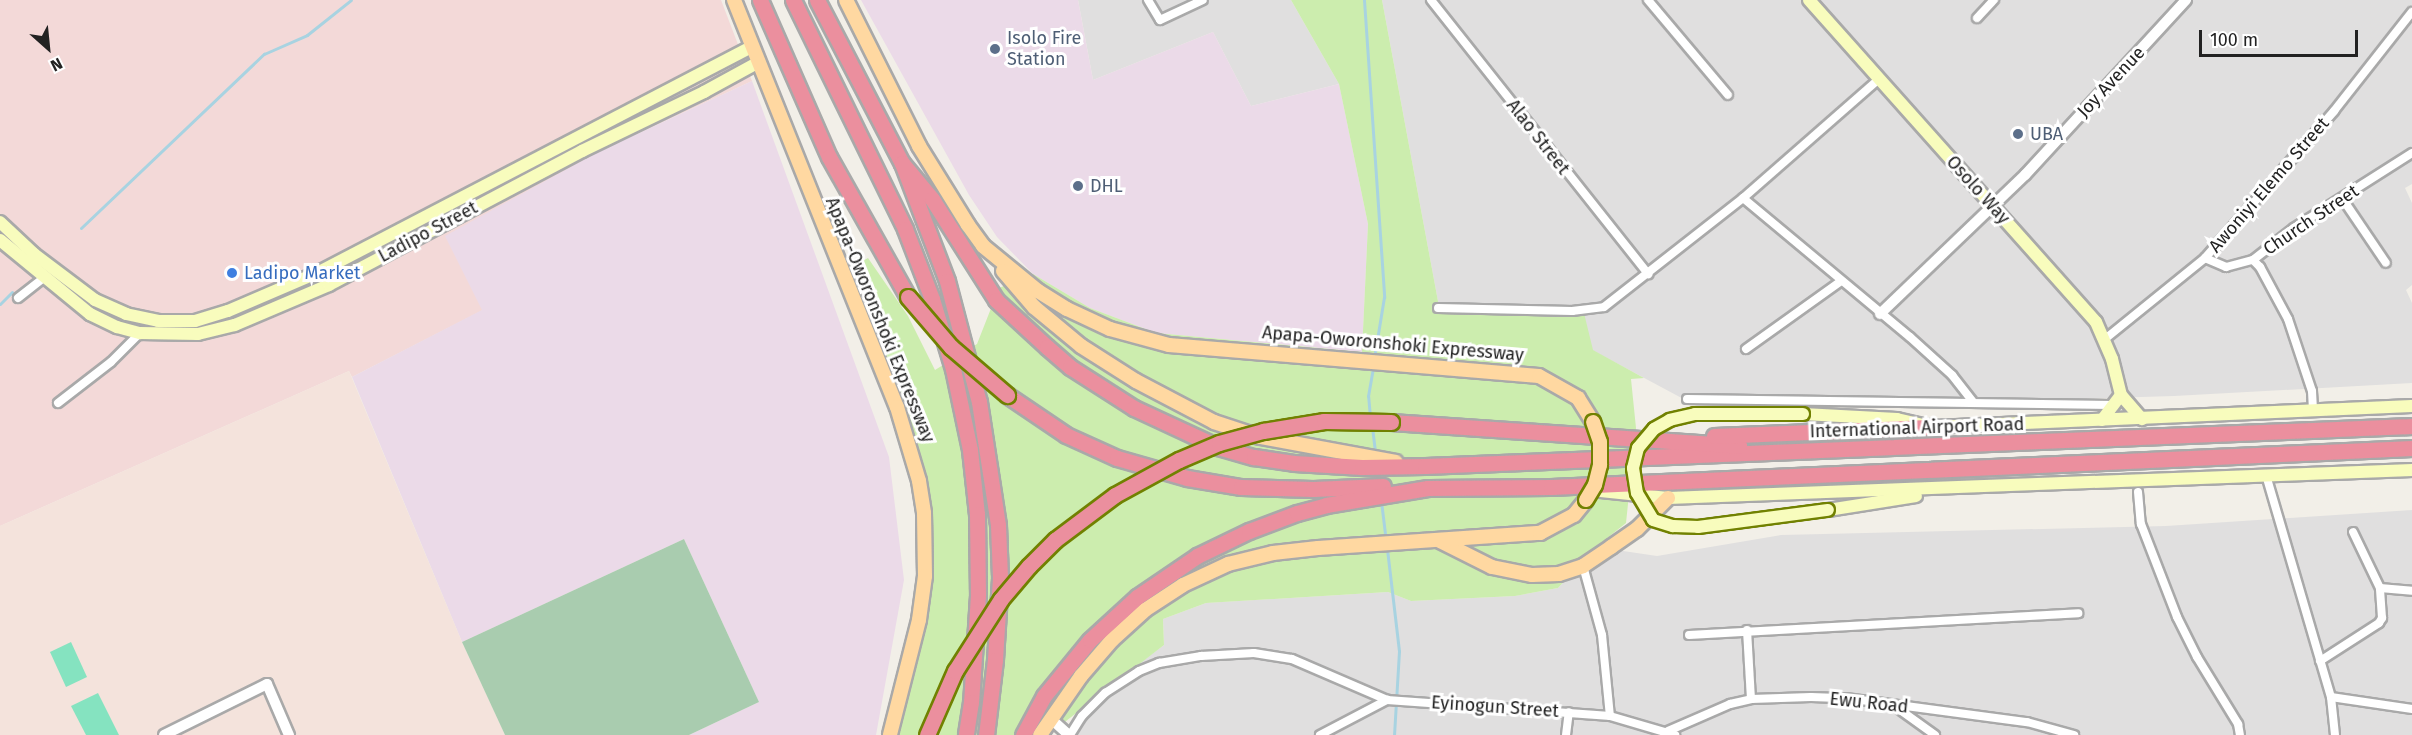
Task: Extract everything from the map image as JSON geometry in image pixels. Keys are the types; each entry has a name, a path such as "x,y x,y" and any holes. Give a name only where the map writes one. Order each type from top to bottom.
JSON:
{"highway":[{"path":"760,0 830,157 908,297 951,347 1007,395 1066,435 1117,458 1187,478 1241,487 1364,492 1400,488 1551,487 2412,448"},
{"path":"793,0 905,228 932,299 953,369 970,450 976,514 978,595 971,702 966,735"},
{"path":"817,0 902,163 947,281 959,320 990,460 998,525 1000,578 995,660 986,735"},
{"name":"International Airport Road","path":"902,163 932,199 996,300 1070,367 1134,408 1218,447 1254,457 1294,463 1362,462 1425,466 2412,426"},
{"path":"927,735 955,671 1001,599 1055,540 1114,495 1179,460 1219,444 1263,431 1324,421 1391,422 1657,438 1802,452"},
{"path":"1657,438 1933,427"},
{"path":"1874,448 1933,427"},
{"path":"1023,735 1044,696 1090,640 1137,597 1197,556 1249,531 1364,492"}],"main road":[{"name":"Apapa-Oworonshoki Expressway","path":"734,0 897,407 919,481 924,513 925,576 919,620 890,735"},
{"name":"Apapa-Oworonshoki Expressway","path":"846,0 919,146 946,192 983,246 1038,291 1067,309 1110,329 1138,338 1203,348 1539,376 1578,398 1593,422 1600,442 1600,465 1595,485 1586,500 1574,514 1540,533 1273,553 1228,564 1183,585 1145,610 1112,640 1050,718 1040,735"},
{"name":"Osolo Way","path":"1809,0 1878,80 2097,322 2105,339 2121,395 2142,419"},
{"name":"Ladipo Street","path":"0,222 34,254 95,300 126,314 158,321 195,321 228,311 320,272 752,47"},
{"name":"Ladipo Street","path":"0,240 90,314 117,327 140,333 198,334 235,326 329,285 582,151 704,92 759,62"},
{"path":"983,246 1034,307 1081,346 1136,381 1214,422 1260,437 1362,462"},
{"path":"2102,420 2121,395"},
{"name":"International Airport Road","path":"1973,488 1698,527 1673,526 1653,520 1637,493 1633,468 1638,448 1653,429 1670,420 1695,414 1803,414 1897,419 1933,427 2412,406"},
{"path":"1551,487 1668,498 2412,470"},
{"path":"1438,540 1492,567 1532,575 1559,574 1583,566 1637,529 1668,498"}],"street":[{"path":"1148,0 1160,20 1203,0"},
{"name":"Alao Street","path":"1431,0 1648,274"},
{"path":"1648,0 1728,95"},
{"path":"1977,18 1994,0"},
{"name":"Joy Avenue","path":"1880,314 1994,207 2186,0"},
{"name":"Awoniyi Elemo Street","path":"2105,339 2205,258 2334,111 2412,12"},
{"path":"1438,308 1593,310 1614,300 1743,198 1878,80"},
{"name":"Church Street","path":"2205,258 2226,267 2253,260 2294,228 2412,153"},
{"path":"1743,198 1952,375 1973,402"},
{"path":"2342,198 2386,263"},
{"path":"2253,260 2260,267 2288,319 2312,392 2313,409"},
{"path":"18,298 44,278"},
{"path":"1746,349 1841,281"},
{"path":"58,403 111,362 140,333"},
{"path":"1688,399 2112,405"},
{"path":"2266,476 2331,697 2335,735"},
{"path":"2138,492 2140,524 2173,606 2197,657 2238,724 2240,735"},
{"path":"2320,661 2379,623 2382,618 2380,588 2354,532"},
{"path":"1583,566 1602,634 1610,716"},
{"path":"2380,588 2412,591"},
{"path":"1689,635 2078,613"},
{"path":"1747,630 1751,699"},
{"path":"1050,718 1070,735 1082,716 1139,670 1159,663 1201,656 1254,653 1292,659 1387,700"},
{"path":"164,735 267,684 289,735"},
{"name":"Ewu Road","path":"1672,733 1730,704 1751,699 1823,697 2027,722 2074,735"},
{"path":"2331,697 2412,709"},
{"path":"1320,735 1387,700"},
{"name":"Eyinogun Street","path":"1387,700 1610,716 1672,733"},
{"path":"1893,705 1935,735"},
{"path":"1566,735 1569,712"}],"shaded area":[{"name":"Ladipo Market","path":"0,0 721,0 752,81 598,152 483,310 352,377 349,371 0,526"},
{"path":"861,0 1078,0 1093,80 1213,32 1251,106 1339,84 1368,224 1362,352 1156,333 1090,308 1033,274 997,237 969,195"},
{"path":"1078,0 1291,0 1339,84 1251,106 1213,32 1093,80"},
{"path":"1382,0 2412,0 2412,184 2405,188 2412,203 2412,285 2406,290 2412,303 2412,383 2174,396 1704,410 1592,350 1440,312"},
{"path":"752,81 889,457 904,580 876,735 689,735 759,702 684,539 462,642 352,377 482,310 445,236 598,152"},
{"path":"349,371 462,642 505,735 0,735 0,526"},
{"path":"2412,510 2412,735 1060,735 1086,704 1164,645 1163,619 1206,603 1388,592 1411,601 1515,596 1558,588 1596,547 1657,556 1781,535 2166,526"}],"green space":[{"path":"1291,0 1382,0 1440,312 1584,313 1593,350 1644,378 1631,379 1636,428 1626,523 1596,547 1558,588 1515,596 1411,601 1388,592 1206,603 1163,619 1164,645 1048,735 896,735 930,540 921,458 855,265 868,258 908,316 935,370 977,344 999,288 1033,274 1090,308 1156,333 1362,352 1368,224 1339,84"},
{"path":"684,539 759,702 689,735 505,735 462,642"},
{"path":"71,642 87,677 66,687 50,652"},
{"path":"98,693 119,735 86,735 71,706"}],"waterway":[{"path":"81,228 264,54 307,35 351,0"},
{"path":"1364,0 1384,297 1374,358"},
{"path":"0,304 12,292"},
{"path":"1370,417 1368,396 1373,367"},
{"path":"1372,427 1375,453"},
{"path":"1381,501 1386,539"},
{"path":"1387,549 1399,651 1394,735"}],"place":[{"name":"Isolo Fire Station","path":"995,49"},
{"name":"UBA","path":"2018,134"},
{"name":"DHL","path":"1078,186"},
{"name":"Ladipo Market","path":"232,273"}]}
